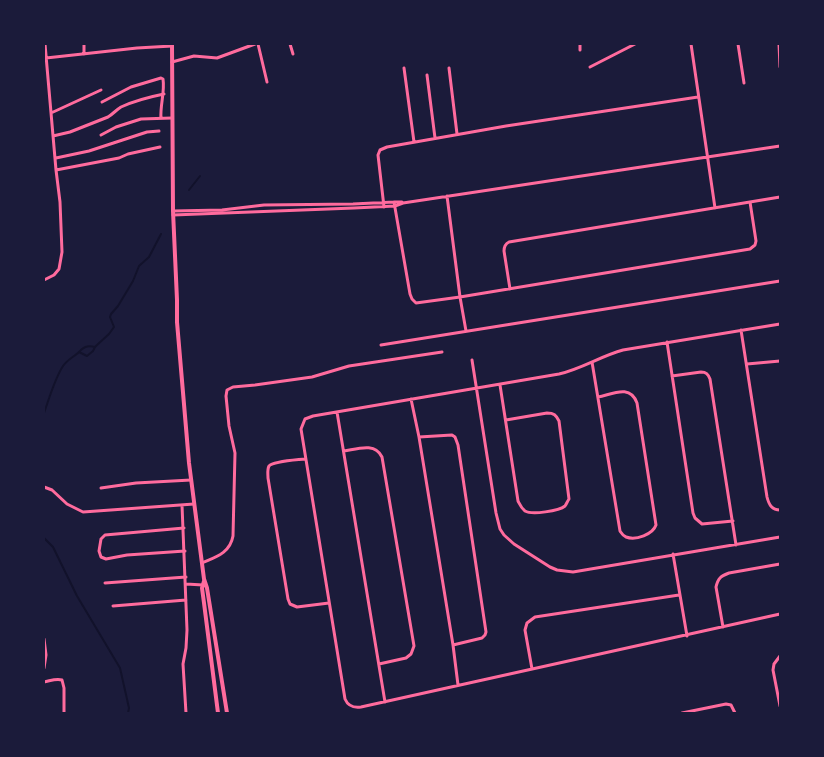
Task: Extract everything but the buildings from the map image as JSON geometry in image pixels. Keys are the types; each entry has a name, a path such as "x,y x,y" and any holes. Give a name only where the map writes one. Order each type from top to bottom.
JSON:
{"street":[{"path":"44,280 57,272 61,259 60,202 45,44"},
{"path":"84,44 84,54"},
{"path":"152,44 158,47"},
{"path":"172,62 194,56 217,58 256,44 267,82"},
{"path":"290,44 294,54"},
{"path":"580,44 580,50"},
{"path":"590,67 635,44"},
{"path":"691,44 715,208"},
{"path":"738,44 744,83"},
{"path":"779,44 780,67"},
{"path":"46,58 172,45 173,213 177,322 194,504 204,579 227,713"},
{"path":"404,68 414,142"},
{"path":"449,68 457,134"},
{"path":"427,75 435,138"},
{"path":"102,102 131,87 160,78 163,80 164,94 161,118"},
{"path":"51,113 101,90"},
{"path":"54,136 70,132 108,117 118,108 145,98 164,94"},
{"path":"384,205 378,155 382,148 457,134 698,96"},
{"path":"101,135 116,127 148,118 172,118"},
{"path":"56,158 89,151 144,133 159,131"},
{"path":"173,213 264,205 395,204 780,146"},
{"path":"56,170 119,158 128,154 160,147"},
{"path":"447,196 466,331"},
{"path":"510,289 504,251 504,247 509,242 780,197"},
{"path":"395,204 410,294 412,300 416,303 750,249 756,245 750,202"},
{"path":"381,345 780,282"},
{"path":"780,324 614,352 559,374 308,418 303,422 300,429 345,699 347,704 354,707 385,702 780,614"},
{"path":"741,330 768,502 771,507 780,510"},
{"path":"667,342 693,513 695,518 702,524 733,521"},
{"path":"202,563 224,552 232,543 236,453 229,426 227,390 233,387 312,377 349,366 442,352"},
{"path":"472,360 500,529 508,539 534,558 550,567 565,571 582,571 673,554 780,538"},
{"path":"747,364 780,361"},
{"path":"592,362 620,531 626,537 635,538 653,530 656,525 637,402 633,395 626,391 598,397"},
{"path":"672,376 704,372 708,374 710,379 736,545"},
{"path":"500,385 520,506 524,510 534,513 564,507 569,499 559,421 556,416 547,412 506,420"},
{"path":"411,399 419,437 458,685"},
{"path":"337,412 385,702"},
{"path":"419,437 452,435 455,437 458,445 486,632 482,638 453,645"},
{"path":"344,451 369,447 380,452 382,457 414,646 411,654 406,658 379,664"},
{"path":"305,459 274,463 269,467 268,478 289,602 294,607 329,603"},
{"path":"101,488 136,483 191,480"},
{"path":"44,487 52,490 67,504 83,512 194,504"},
{"path":"182,505 186,577 187,641 184,664 186,713"},
{"path":"184,528 105,535 101,539 99,551 101,557 106,559 127,555 185,551"},
{"path":"673,554 687,636"},
{"path":"723,627 716,587 717,580 722,575 729,573 780,564"},
{"path":"104,583 186,577"},
{"path":"204,579 202,588 206,627 218,713"},
{"path":"186,584 203,585"},
{"path":"532,669 525,630 527,623 534,617 679,595"},
{"path":"113,606 186,600"},
{"path":"44,639 46,655 44,668"},
{"path":"780,656 774,664 773,670 780,706"},
{"path":"44,682 62,680 64,688 64,713"},
{"path":"682,713 728,704 732,706 735,713"}],"waterway":[{"path":"189,190 200,176"},
{"path":"44,413 55,382 68,360 87,346 95,347 114,327 110,317 111,314 133,281 139,266 149,257 161,234"},
{"path":"79,352 87,356 95,347"},
{"path":"44,538 53,547 77,596 120,668 129,708 128,713"}]}
